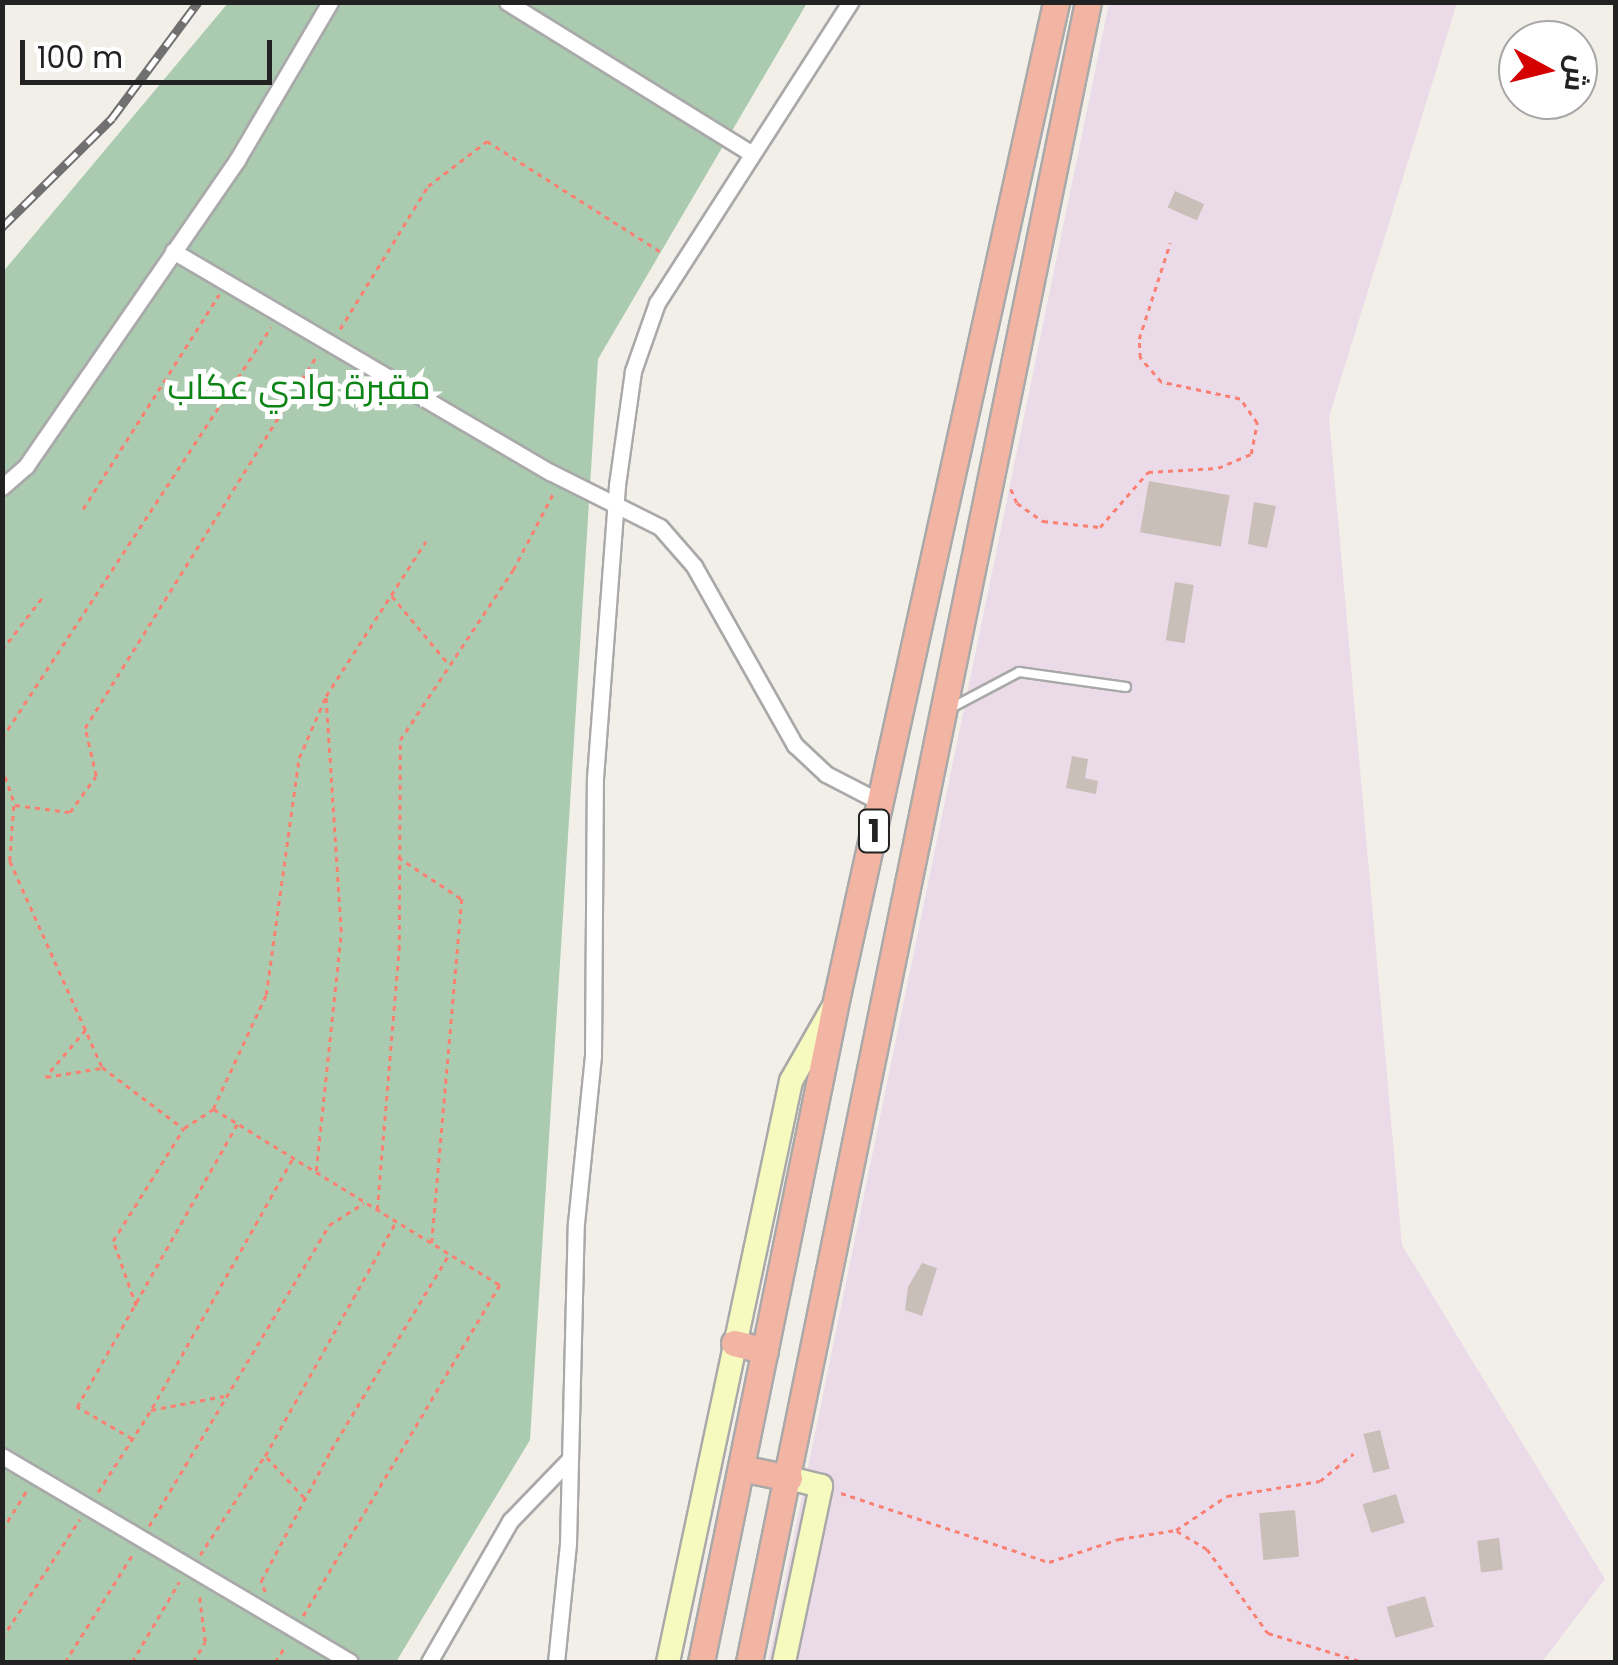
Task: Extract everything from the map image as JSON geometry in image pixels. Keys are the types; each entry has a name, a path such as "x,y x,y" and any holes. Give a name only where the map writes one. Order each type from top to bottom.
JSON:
{"highway":[{"name":"1","path":"701,1662 837,996 1056,2"},
{"name":"1","path":"751,1662 852,1144 947,710 1088,2"},
{"path":"734,1342 765,1351"},
{"path":"742,1468 788,1478"}],"main road":[{"path":"668,1662 791,1081 837,996"},
{"path":"784,1662 821,1486 788,1478"}],"street":[{"path":"2,486 26,466 173,251 330,2"},
{"path":"507,2 751,154"},
{"path":"556,1662 568,1542 576,1223 593,1056 595,778 616,502 633,371 657,304 850,2"},
{"path":"173,251 560,477 660,527 684,551 796,745 826,774 880,802"},
{"path":"2,1456 350,1662"},
{"path":"429,1662 510,1521 568,1461"}],"lane":[{"path":"947,710 1019,672 1126,687"}],"path":[{"path":"14,805 70,812 96,776 85,728 428,186 487,141 661,252"},
{"path":"1010,488 1018,503 1043,521 1079,530 1112,518 1148,472 1218,468 1250,454 1257,422 1240,398 1161,382 1140,358 1139,339 1170,242"},
{"path":"82,509 228,281"},
{"path":"2,738 280,313"},
{"path":"377,1210 398,950 400,740 447,662 528,544 560,477"},
{"path":"136,1306 114,1241 184,1128 212,1109 272,974 299,758 326,696 426,541"},
{"path":"391,594 447,662"},
{"path":"2,650 44,595"},
{"path":"316,1171 341,932 326,696"},
{"path":"2,767 14,805 10,861"},
{"path":"2,853 10,861 102,1068 184,1128"},
{"path":"396,856 462,899 432,1244"},
{"path":"87,1029 46,1077 102,1068"},
{"path":"212,1109 500,1285 275,1662"},
{"path":"132,1439 77,1407 238,1122"},
{"path":"151,1410 294,1157"},
{"path":"65,1662 329,1225 365,1202"},
{"path":"132,1662 265,1456 396,1222"},
{"path":"274,1616 261,1581 304,1499 449,1255"},
{"path":"821,1486 1049,1562 1119,1539 1176,1530 1227,1496 1320,1481 1353,1454"},
{"path":"265,1456 304,1499"},
{"path":"2,1530 36,1476"},
{"path":"1176,1530 1207,1550 1268,1633 1363,1662"},
{"path":"190,1567 205,1642 193,1662"}],"shaded area":[{"path":"1109,3 1457,3 1329,417 1402,1245 1605,1579 1542,1662 768,1662"}],"green space":[{"name":"مقبرة وادي عكاب","path":"228,3 807,3 598,359 530,1440 396,1662 3,1662 2,273"}],"building":[{"path":"1175,191 1204,204 1197,220 1168,207"},
{"path":"1149,481 1230,495 1221,546 1140,532"},
{"path":"1254,502 1276,506 1267,548 1248,544"},
{"path":"1175,582 1194,585 1185,643 1166,640"},
{"path":"1072,756 1088,759 1085,778 1098,781 1096,794 1066,788"},
{"path":"922,1263 937,1268 922,1316 905,1310 908,1287"},
{"path":"1380,1430 1390,1469 1373,1473 1364,1434"},
{"path":"1396,1494 1405,1523 1371,1533 1363,1504"},
{"path":"1295,1510 1299,1557 1263,1560 1259,1513"},
{"path":"1499,1538 1503,1570 1481,1572 1477,1541"},
{"path":"1425,1596 1434,1627 1395,1638 1387,1607"}],"railway":[{"path":"2,227 112,118 198,2"}]}
